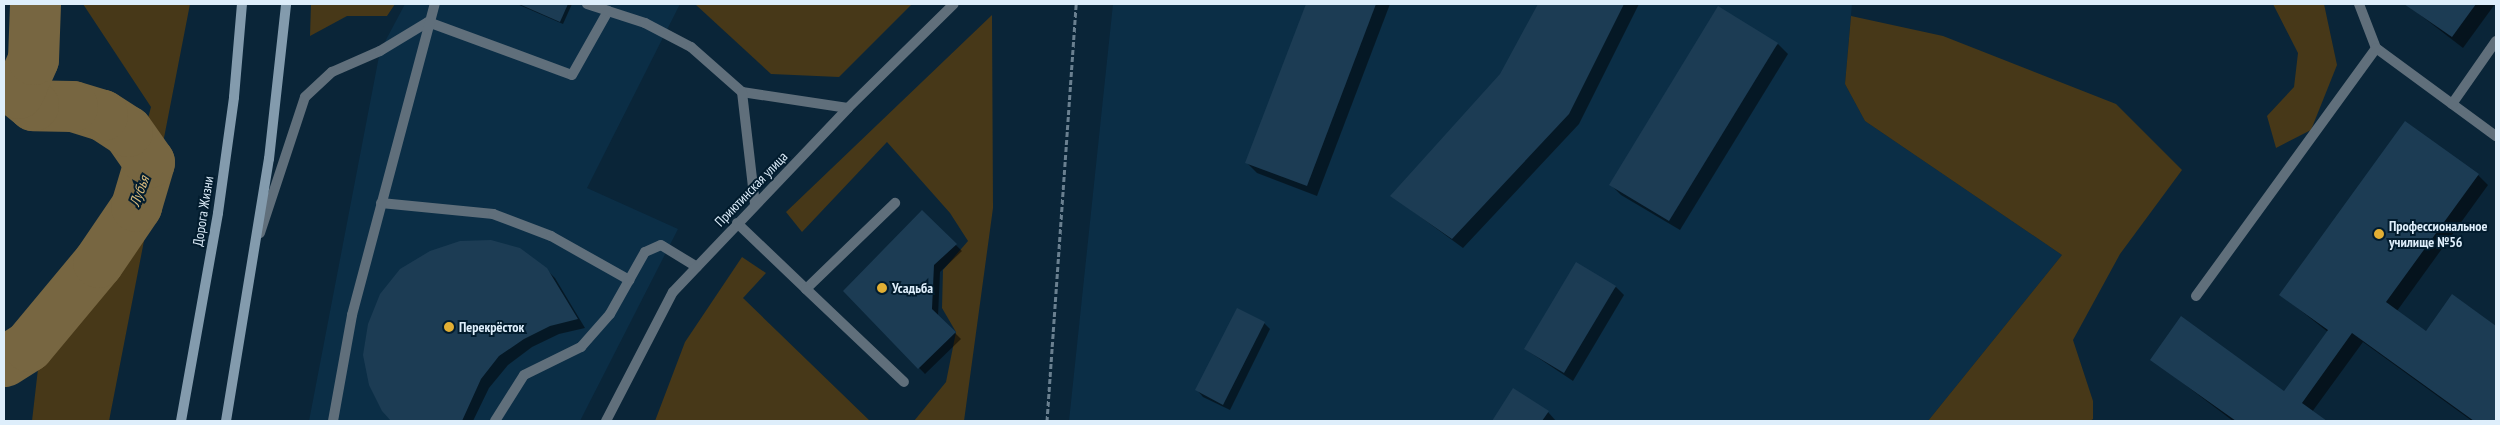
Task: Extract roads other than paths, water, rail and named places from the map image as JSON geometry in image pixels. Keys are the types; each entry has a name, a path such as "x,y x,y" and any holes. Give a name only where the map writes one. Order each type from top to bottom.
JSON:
{"main road":[{"name":"Дорога Жизни","path":"181,421 218,213 234,97 242,4"},
{"path":"226,421 269,159 286,4"}],"street":[{"path":"335,421 352,315 428,22 435,4"},
{"path":"587,4 645,23 691,47 742,92 848,108"},
{"name":"Приютинская улица","path":"606,421 673,292 848,108 954,4"},
{"path":"2359,4 2376,48 2496,136"},
{"path":"428,22 572,75 608,11"},
{"path":"254,250 305,97 332,72 380,51 428,22"},
{"path":"2452,104 2496,41"},
{"path":"2196,296 2376,48"},
{"path":"742,92 754,205"},
{"path":"381,203 493,214 551,236 629,280"},
{"path":"806,289 896,203"},
{"path":"737,223 904,382"},
{"path":"495,421 524,375 581,347 610,314 645,252 661,245 697,267"}],"waterway":[{"name":"Лубья","path":"4,361 28,346 98,262 136,206 149,162 127,131 102,115 72,106 33,105 18,93 33,59 35,4"}],"place":[{"name":"Профессиональное училище №56","path":"2379,234"},
{"name":"Усадьба","path":"882,288"},
{"name":"Перекрёсток","path":"449,327"}]}
